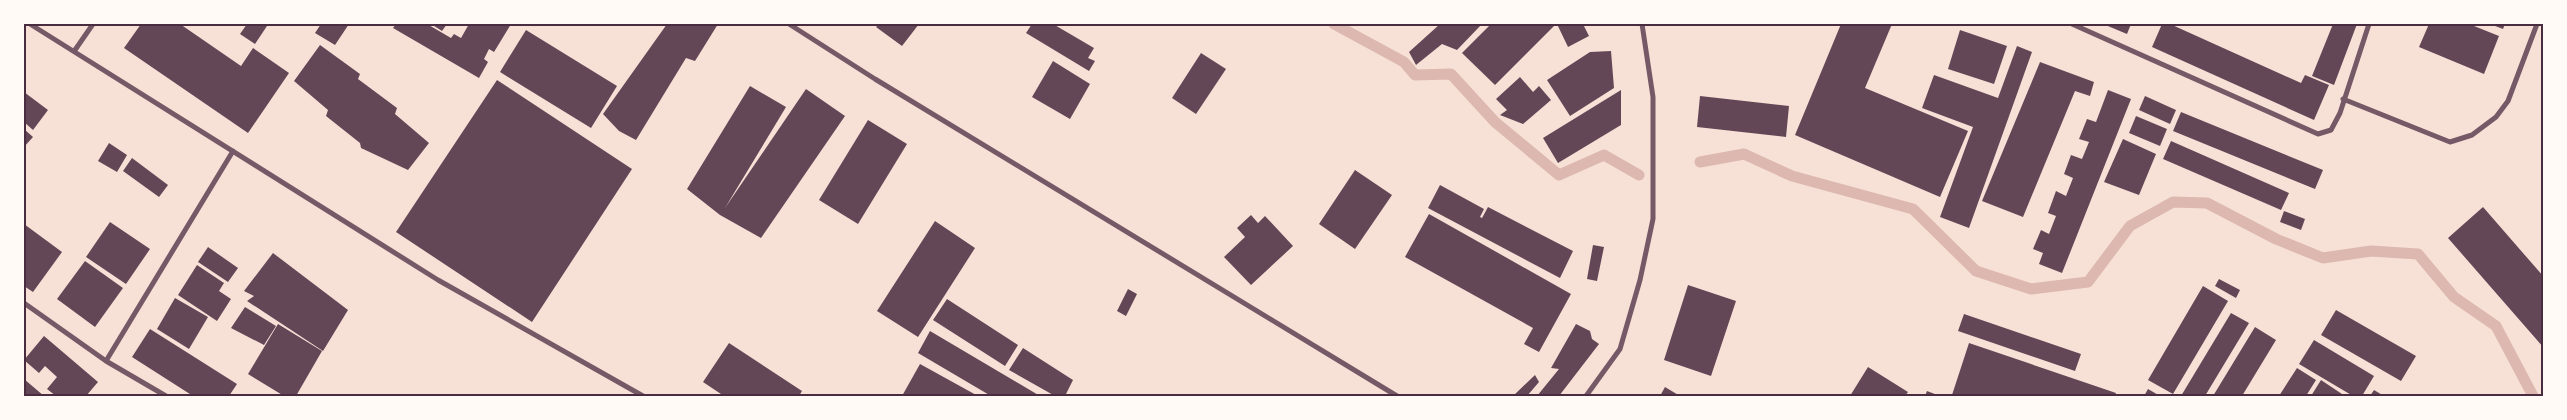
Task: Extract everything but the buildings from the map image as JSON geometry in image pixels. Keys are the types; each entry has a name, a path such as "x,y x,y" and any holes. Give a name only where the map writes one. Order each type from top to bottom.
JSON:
{"street":[{"path":"30,24 76,50 438,280 643,396"},
{"path":"76,50 93,24"},
{"path":"788,24 875,79 1397,396"},
{"path":"1586,396 1620,349 1640,280 1653,219 1653,97 1642,24"},
{"path":"2072,24 2318,134 2332,130 2369,24"},
{"path":"2343,99 2450,142 2472,135 2496,117 2508,101 2537,24"},
{"path":"106,361 233,151"},
{"path":"24,303 106,361 166,396"}],"waterway":[{"path":"1334,24 1404,62 1415,75 1451,74 1495,122 1559,175 1604,155 1639,175"},
{"path":"1700,162 1744,154 1792,176 1913,209 1976,271 2031,289 2088,282 2130,226 2173,202 2207,203 2276,239 2323,258 2371,251 2418,254 2454,297 2496,326 2533,396"}]}
